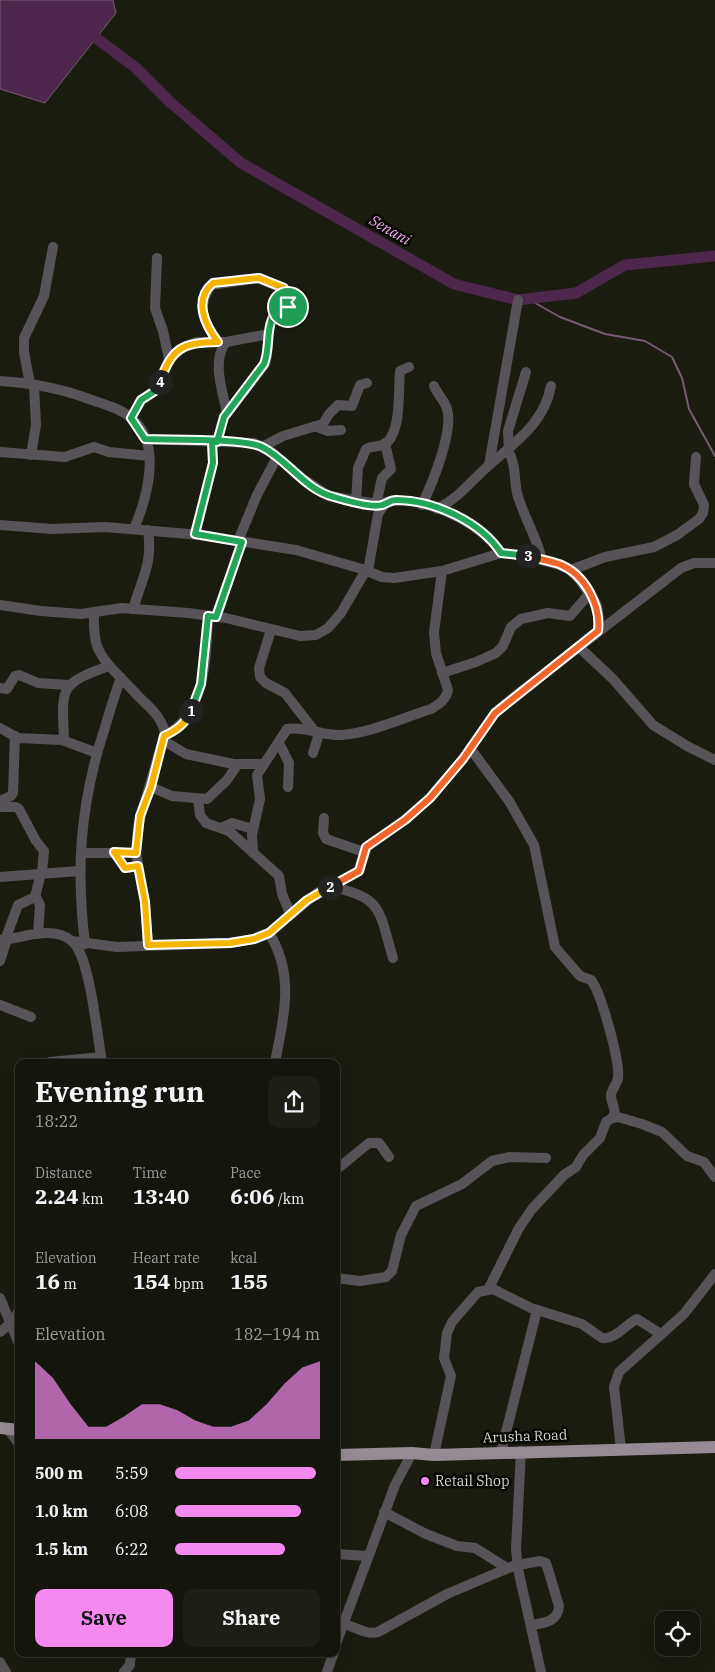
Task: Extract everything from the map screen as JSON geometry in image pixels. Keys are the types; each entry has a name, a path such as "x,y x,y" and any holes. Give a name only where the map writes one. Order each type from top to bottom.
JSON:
{"main road":[{"name":"Arusha Road","path":"340,1455 412,1453 434,1455 621,1448 715,1447"}],"street":[{"path":"31,455 36,426 32,384 24,352 24,338 44,296 53,247"},
{"path":"131,418 141,400 159,387 168,359 164,331 155,308 157,258"},
{"path":"195,534 213,463 214,442 219,427 227,413 264,364 268,354 270,325 275,315 288,307 289,302 284,288 259,278 213,283 203,299 202,309 208,329 222,342 219,359 221,390 227,413"},
{"path":"489,465 518,300"},
{"path":"168,359 190,343 222,342 268,334"},
{"path":"0,605 41,612 81,614 122,608 212,616 300,636 316,635 328,628 341,613 367,571 380,505 382,478 392,469 386,443 395,426 400,371 409,367"},
{"path":"526,372 508,431 509,450 513,460 518,495 538,542 542,560"},
{"path":"0,381 66,390 108,406 131,418 145,439 149,456 145,496 134,529"},
{"path":"262,447 283,436 322,424 328,414 338,406 352,406 360,385 367,383"},
{"path":"422,505 445,447 449,418 445,405 434,386"},
{"path":"437,509 461,494 489,465 509,450 541,415 551,386"},
{"path":"315,426 328,431 341,430"},
{"path":"145,439 254,443 277,457 300,477 325,494 356,502 380,505 395,500 437,509 467,520 482,530 501,553"},
{"path":"356,502 358,468 366,449 386,443"},
{"path":"0,452 64,457 94,447 109,452 149,456"},
{"path":"164,738 186,721 193,706 203,669 212,616 264,480 277,457"},
{"path":"571,570 605,557 654,547 677,535 699,519 704,505 694,484 696,457"},
{"path":"0,525 52,529 134,529 195,534 296,550 382,577 394,578 442,571 501,553 522,555 571,570 590,593 598,610 598,631"},
{"path":"133,609 148,568 150,555 148,530"},
{"path":"72,941 117,947 230,943 254,939 269,933 290,914 330,887 359,871 364,852 372,842 405,820 430,798 495,713 681,568 694,563 715,562"},
{"path":"253,853 253,829 260,799 257,775 287,729 342,735 362,731 431,709 447,696 436,653 434,632 442,571"},
{"path":"442,673 496,653 503,646 511,627 522,619 548,613 570,616 590,593"},
{"path":"94,612 96,644 99,654 160,718 165,732 151,787 140,816 136,853 145,902 148,945"},
{"path":"271,630 259,668 260,677 266,684 285,693 317,733 313,754"},
{"path":"580,648 613,679 653,725 715,760"},
{"path":"0,688 7,689 15,676 19,675 38,683 68,685 80,677 109,666"},
{"path":"85,944 79,871 84,810 97,753 113,698 121,678"},
{"path":"64,740 64,697 68,685"},
{"path":"0,728 15,736 64,740 97,753"},
{"path":"0,801 12,796 13,793 15,736"},
{"path":"164,738 186,754 238,765"},
{"path":"279,743 290,770 288,787"},
{"path":"434,1455 452,1376 451,1371 445,1364 444,1358 447,1334 452,1322 478,1292 489,1288 519,1228 532,1209 560,1179 576,1167 583,1154 600,1138 603,1126 612,1118 615,1112 612,1091 618,1077 614,1046 598,993 591,980 580,976 555,947 534,845 509,801 470,748"},
{"path":"151,787 172,796 198,800 212,796 241,763 263,764"},
{"path":"198,800 198,810 202,820 210,826 221,828 279,876 282,894 290,914"},
{"path":"0,807 16,807 19,809 36,842 44,851 35,895 31,900 18,905 4,940 0,962"},
{"path":"324,818 323,833 326,839 364,852"},
{"path":"221,828 232,823 253,829"},
{"path":"114,852 125,868 138,866"},
{"path":"80,853 136,853"},
{"path":"0,877 79,871"},
{"path":"330,887 351,891 363,896 377,908 393,958"},
{"path":"35,895 40,905 38,934"},
{"path":"269,933 283,959 286,982 286,1004 276,1059"},
{"path":"4,940 38,934 63,935 72,941 78,949 85,966 101,1059"},
{"path":"0,1005 31,1017"},
{"path":"612,1118 618,1117 662,1132 687,1156 704,1162 715,1177"},
{"path":"340,1167 369,1143 374,1142 380,1143 389,1157"},
{"path":"340,1278 360,1281 386,1277 392,1271 401,1235 416,1206 462,1184 492,1162 510,1157 546,1158"},
{"path":"621,1448 614,1387 615,1378 628,1363 684,1314 715,1274"},
{"path":"489,1288 537,1310 582,1324 602,1338 614,1336 630,1322 637,1319 662,1334"},
{"path":"0,1298 15,1336"},
{"path":"500,1452 537,1310"},
{"path":"0,1332 9,1325 15,1317"},
{"path":"521,1451 518,1565 541,1672"},
{"path":"412,1453 395,1484 340,1623 372,1634 446,1594 506,1568 540,1561 546,1563 559,1606 559,1613 552,1620 531,1625"},
{"path":"384,1512 426,1534 457,1546 475,1548 506,1568"},
{"path":"340,1554 367,1556"},
{"path":"124,1672 130,1665 131,1657"},
{"path":"327,1672 332,1657"},
{"path":"0,1662 6,1672"}],"shaded area":[{"path":"0,0 113,0 116,13 45,103 0,89"}],"waterway":[{"name":"Senani","path":"96,38 135,67 170,102 241,163 454,284 518,300 576,293 625,265 715,256"},
{"path":"528,299 560,317 605,334 645,341 672,357 682,378 689,409 715,456"}],"place":[{"name":"Retail Shop","path":"425,1481"}],"route":[{"path":"288,307 284,312 278,313 272,319 268,354 264,364 224,417 219,427 217,442 212,442 213,463 195,534 242,542 216,617 208,616 208,633 201,684 186,721 176,730 164,736 154,777 140,816 136,853 114,852 125,868 138,866 145,902 148,945 206,942 230,943 254,939 269,933 317,893 359,871 366,847 405,820 430,798 463,759 495,713 580,648 598,631 600,620 597,605 588,590 571,570 559,564 522,555 508,552 501,553 493,540 467,520 442,510 408,502 395,500 386,502 383,505 370,505 329,496 300,477 273,453 254,443 239,443 212,442 145,439 141,430 131,418 141,400 159,387 168,359 190,343 218,342 208,329 202,309 203,299 211,284 259,278 284,288 289,302 288,307"}]}
